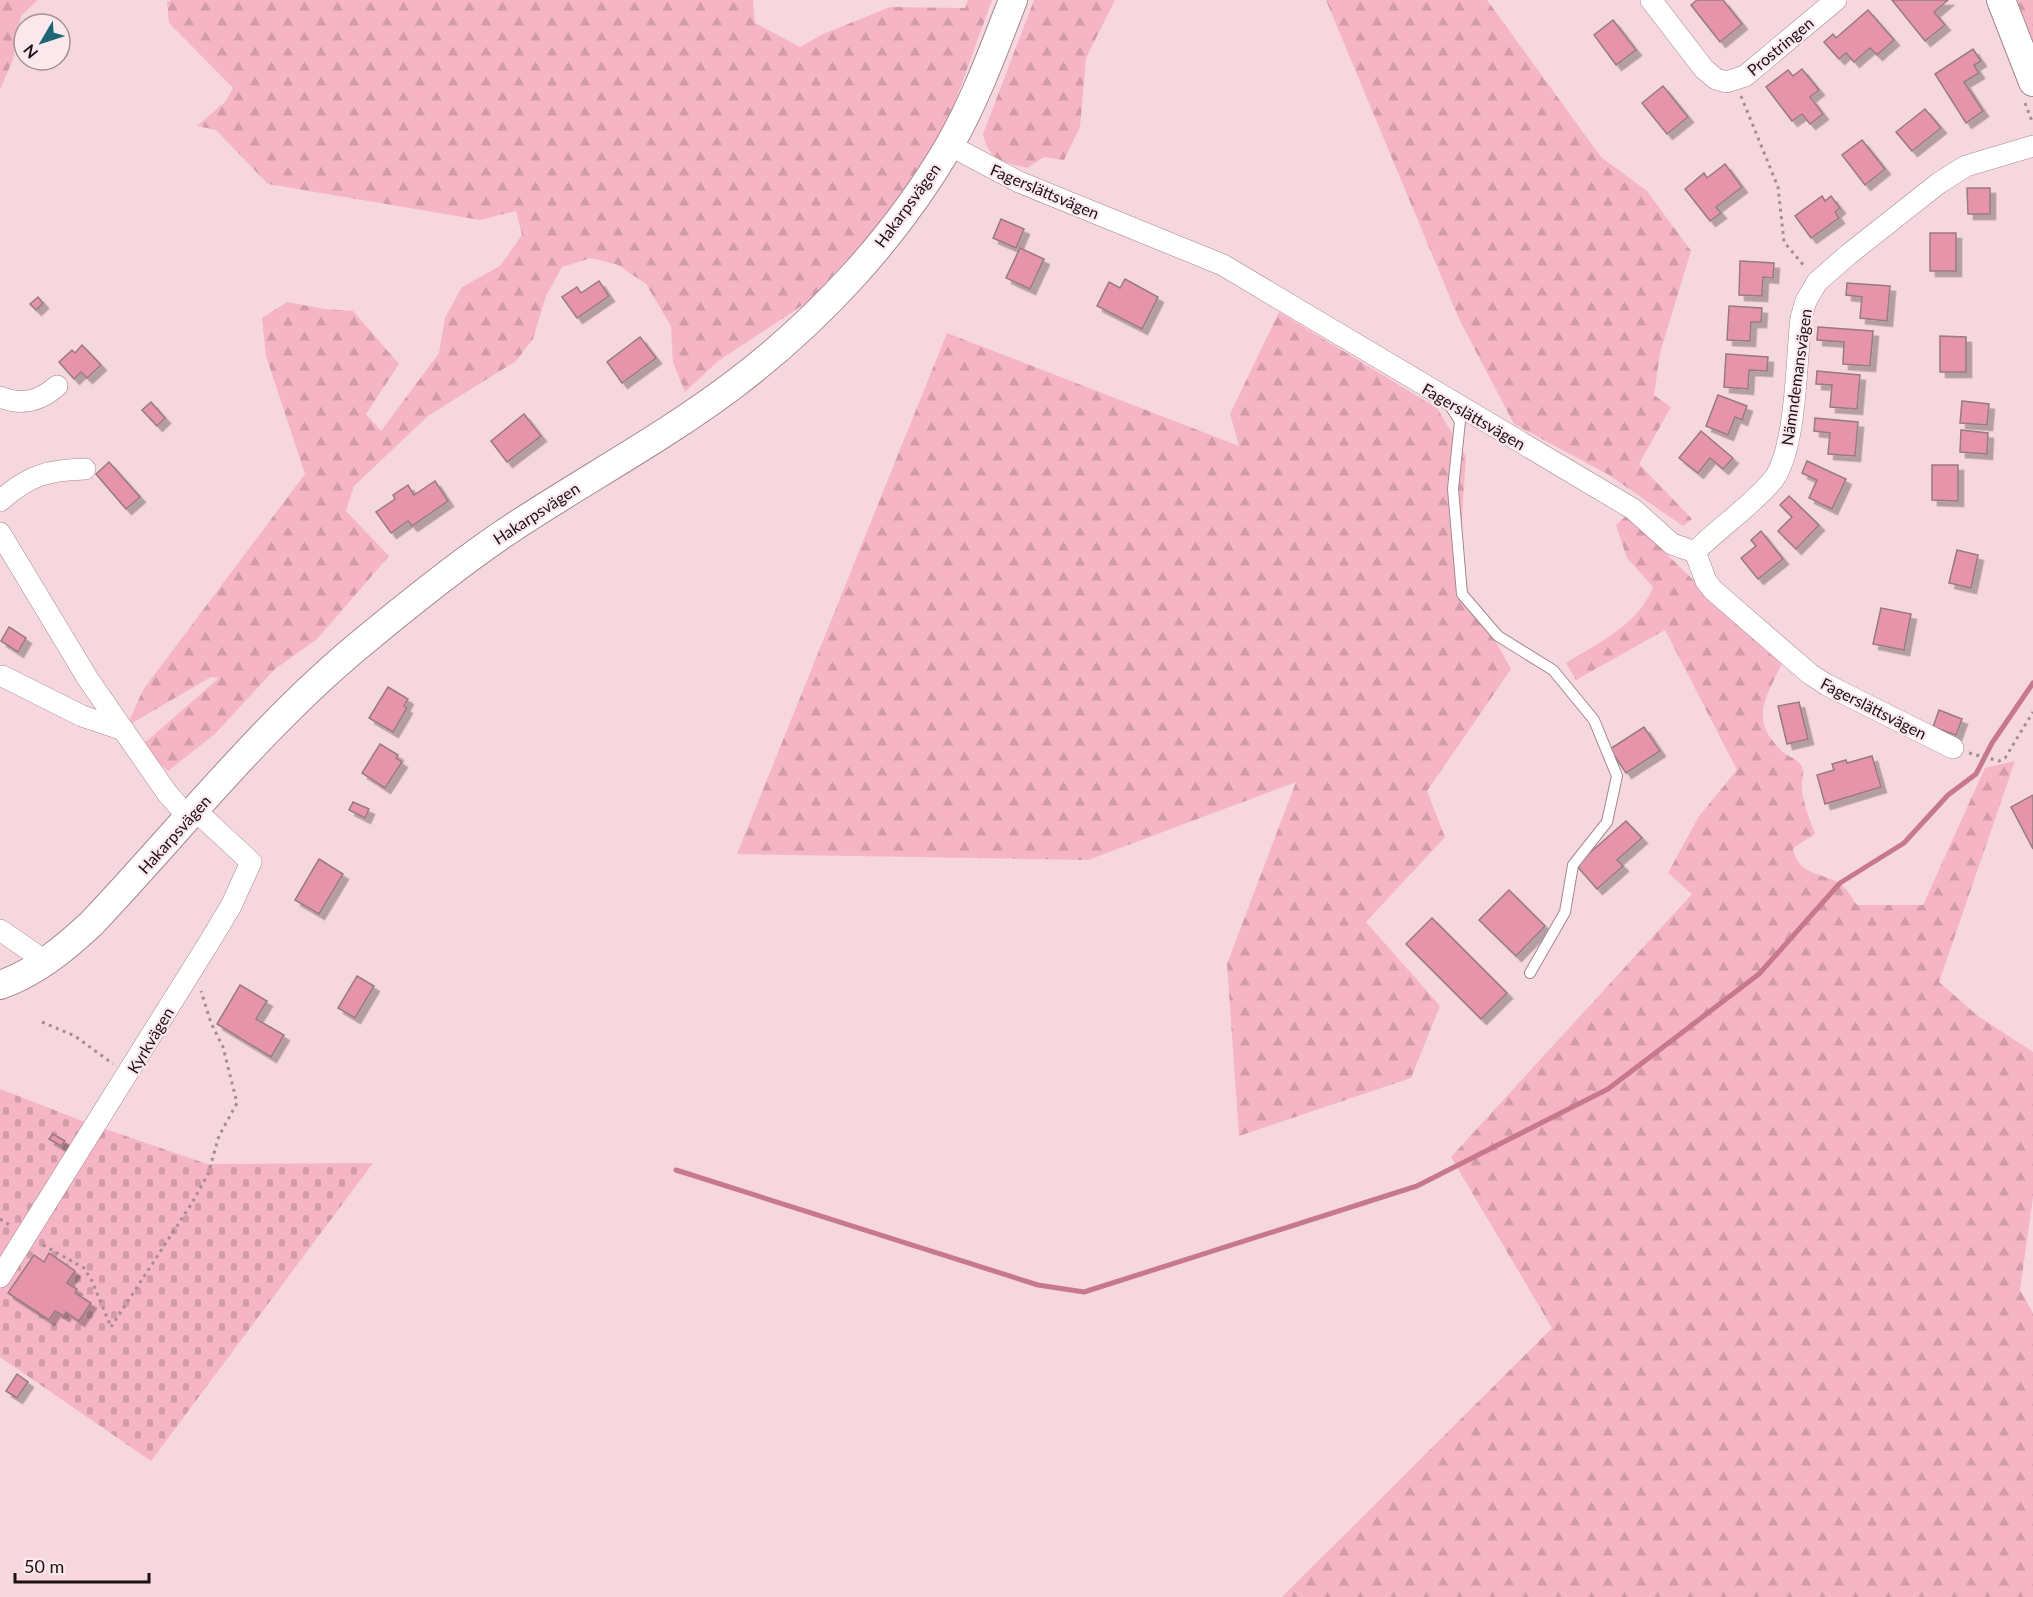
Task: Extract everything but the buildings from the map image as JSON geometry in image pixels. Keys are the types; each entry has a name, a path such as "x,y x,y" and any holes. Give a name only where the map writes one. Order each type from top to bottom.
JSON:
{"street":[{"name":"Hakarpsvägen","path":"0,985 45,961 90,924 299,700 368,638 481,549 734,384 820,310 863,265 915,198 949,146 975,93 1013,0"},
{"name":"Prostringen","path":"1651,0 1704,69 1716,79 1734,81 1745,76 1836,0"},
{"path":"2001,0 2033,82"},
{"name":"Fagerslättsvägen","path":"949,146 1019,182 1223,265 1446,400 1633,509 1672,544 1695,552 1706,581 1713,590 1789,657 1827,685 1962,751"},
{"name":"Nämndemansvägen","path":"1695,552 1755,499 1773,479 1783,462 1789,437 1801,318 1806,301 1817,282 1849,254 1966,166 2033,146"},
{"path":"0,397 31,402 44,397 57,386"},
{"path":"0,501 24,482 38,475 53,470 85,469"},
{"path":"0,533 88,679 167,793 193,814"},
{"path":"2,676 82,716 124,730"},
{"name":"Kyrkvägen","path":"0,1277 231,906 251,861 193,814"},
{"path":"0,930 45,961"}],"lane":[{"path":"1446,400 1460,421 1453,489 1462,594 1498,636 1552,670 1594,720 1617,776 1607,822 1573,865 1565,912 1530,973"}],"path":[{"path":"1734,81 1778,187 1784,242 1817,282"},
{"path":"1962,751 1999,761 2005,758 2012,751 2033,712"},
{"path":"26,1236 84,1268 92,1281 111,1327 192,1203 208,1174 219,1136 237,1103 223,1047 205,1005 194,966"},
{"path":"42,1022 75,1036 116,1066"}],"green space":[{"path":"0,0 38,0 25,12 12,12 12,61 0,90"},
{"path":"171,0 753,0 755,23 800,47 821,35 890,7 965,8 968,0 992,0 945,130 885,219 809,301 717,362 685,392 673,363 671,326 646,284 618,265 591,258 562,267 546,296 533,339 516,361 428,416 354,486 346,511 389,556 317,639 275,669 215,734 168,771 140,747 219,678 211,677 127,726 143,690 305,474 266,356 262,318 287,302 325,309 353,311 399,364 366,414 381,431 439,353 445,318 462,287 500,266 522,235 516,211 480,220 268,184 216,130 197,126 226,101 233,88 169,23 167,2"},
{"path":"1034,0 1115,0 1086,58 1080,127 1064,160 1044,157 1027,168 998,159 989,150 983,134"},
{"path":"1326,0 1487,0 1601,157 1647,191 1691,251 1660,353 1654,395 1671,407 1639,464 1692,519 1683,526 1609,475 1514,424 1459,319"},
{"path":"2017,0 2033,0 2033,42"},
{"path":"1279,312 1437,408 1466,457 1458,574 1511,669 1427,791 1445,837 1366,922 1440,1006 1411,1078 1239,1136 1227,964 1296,782 1088,860 737,854 947,333 1239,446 1230,414"},
{"path":"1627,515 1745,631 1783,661 1766,697 1763,718 1772,740 1783,752 1798,761 1803,770 1803,795 1815,834 1793,848 1795,857 1810,872 1842,885 1857,905 1923,905 1985,768 2015,761 1939,982 1978,1016 2033,1052 2033,1197 2020,1290 2033,1313 2033,1597 1282,1597 1552,1328 1451,1157 1692,894 1668,873 1699,816 1737,770 1665,630 1576,680 1566,663 1628,622 1647,600 1653,587 1627,558 1616,525"},
{"path":"0,1089 85,1122 207,1164 373,1163 151,1461 0,1357"}],"waterway":[{"path":"676,1170 1038,1285 1084,1292 1417,1186 1608,1089 1759,974 1840,883 1904,843 1948,795 1976,774 1992,743 2033,683"}]}
